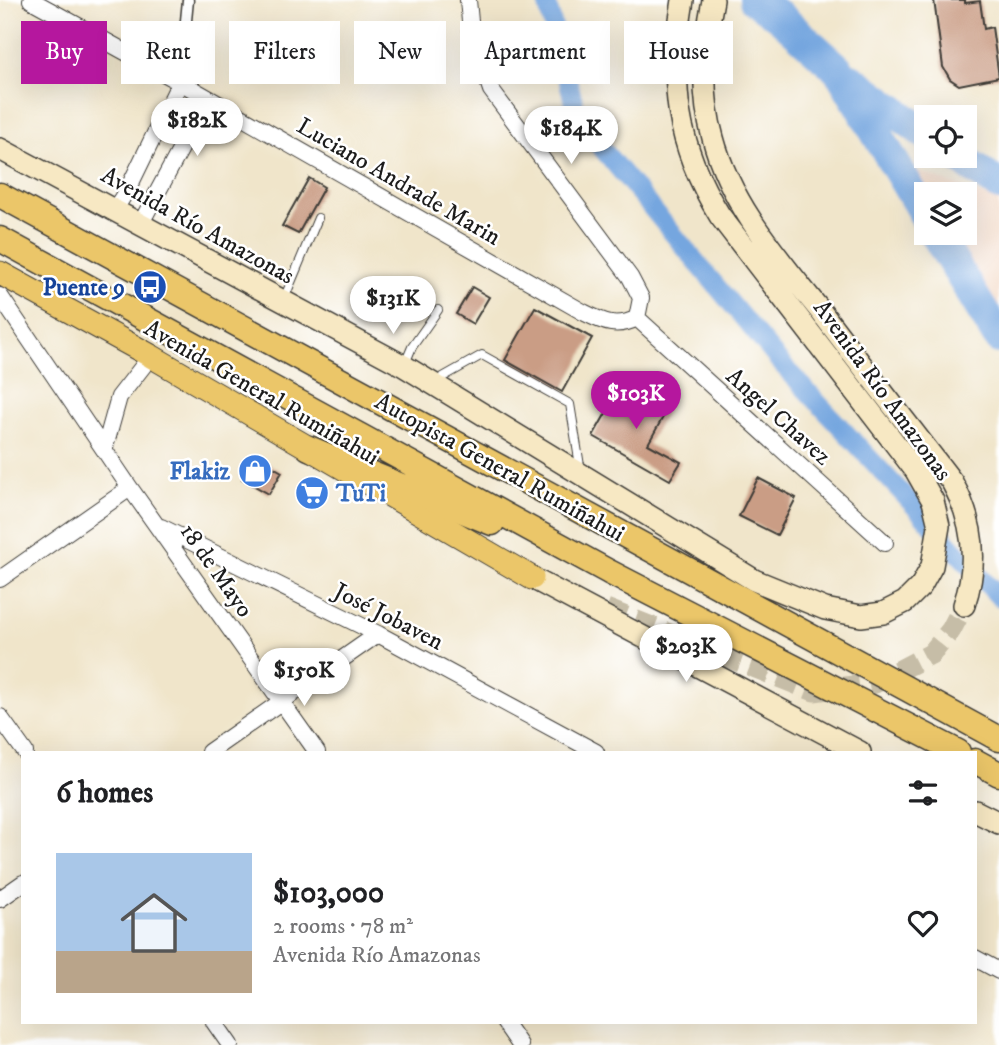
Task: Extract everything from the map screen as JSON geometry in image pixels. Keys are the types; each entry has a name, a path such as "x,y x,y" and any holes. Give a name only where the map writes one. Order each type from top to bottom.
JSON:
{"highway":[{"name":"Autopista General Rumiñahui","path":"0,195 999,739"},
{"name":"Autopista General Rumiñahui","path":"0,239 609,572 956,751"},
{"path":"309,448 609,572"},
{"path":"977,762 999,774"}],"main road":[{"name":"Avenida Río Amazonas","path":"0,149 404,366 754,580 825,609 849,615 873,615 905,602 922,586 935,556 939,526 933,501 916,471 720,216 705,191 690,156 678,112 675,72 677,34 683,0"},
{"name":"Avenida Río Amazonas","path":"713,0 704,47 707,106 713,138 723,168 749,219 953,482 969,518 974,554 972,578 964,605"},
{"name":"Avenida General Rumiñahui","path":"0,273 151,356 542,583"},
{"path":"542,583 858,751"},
{"path":"940,707 999,724"},
{"path":"977,812 999,823"}],"street":[{"name":"Luciano Andrade Marin","path":"31,0 121,50"},
{"path":"186,21 188,0"},
{"path":"468,0 471,32 491,90 630,277 641,298 637,318"},
{"path":"115,209 129,187 179,84"},
{"name":"Luciano Andrade Marin","path":"184,84 583,312 615,325 624,325 637,318"},
{"path":"141,223 208,98"},
{"name":"18 de Mayo","path":"0,296 316,751"},
{"name":"Angel Chavez","path":"637,318 885,543"},
{"path":"104,447 119,397 151,356"},
{"path":"0,579 131,488"},
{"name":"José Jobaven","path":"159,526 378,634 594,751"},
{"path":"210,751 378,634"},
{"path":"0,717 24,751"},
{"path":"0,899 21,884"},
{"path":"977,959 999,971"},
{"path":"215,1024 230,1045"},
{"path":"505,1024 520,1045"}],"lane":[{"path":"283,302 318,218"},
{"path":"404,366 412,347 438,310"},
{"path":"432,383 482,355 570,404 581,475"}],"shaded area":[{"path":"905,166 948,182 914,182 914,197 903,181"},
{"path":"977,193 999,201 999,324 946,245 977,245"}],"building":[{"path":"934,0 965,0 965,3 980,1 984,29 992,27 999,77 959,85 950,79 943,67"},
{"path":"309,178 324,187 298,234 282,226"},
{"path":"472,287 489,297 473,324 456,314"},
{"path":"535,307 592,338 562,392 505,360"},
{"path":"622,385 667,410 648,444 681,462 670,480 593,436"},
{"path":"256,457 282,472 269,494 242,479"},
{"path":"758,478 796,498 777,535 739,516"}],"waterway":[{"path":"546,0 579,121 778,360 999,597"},
{"path":"755,0 780,17 839,70 914,197"},
{"path":"851,79 914,125"},
{"path":"974,168 999,185"},
{"path":"942,245 999,338"}],"tunnel":[{"path":"606,609 814,691 875,683 931,654 951,630 964,605"}],"place":[{"name":"Puente 9","path":"150,287"},
{"name":"Flakiz","path":"255,471"},
{"name":"TuTi","path":"312,493"}]}
